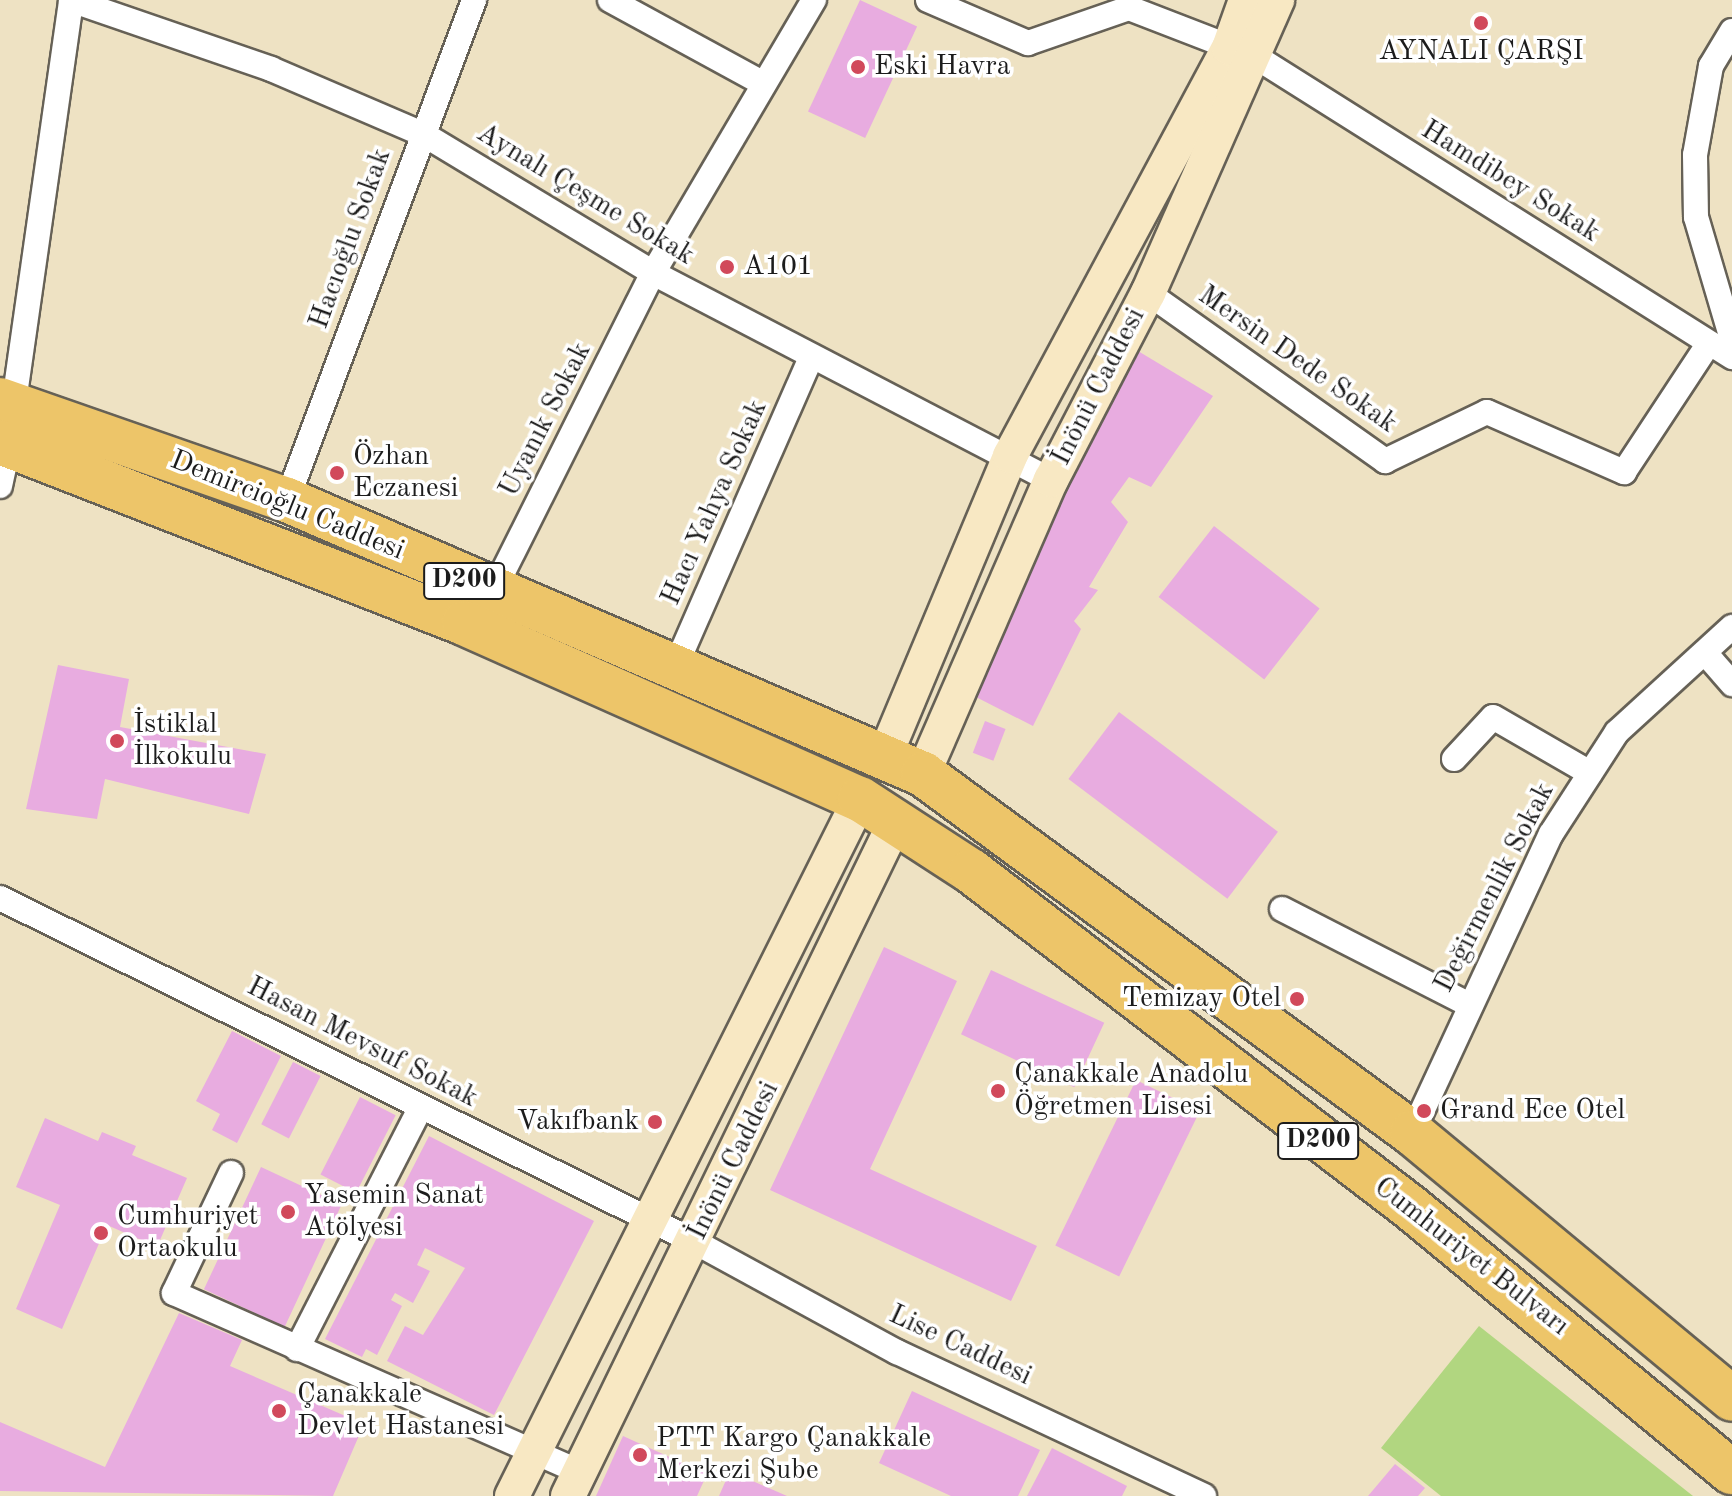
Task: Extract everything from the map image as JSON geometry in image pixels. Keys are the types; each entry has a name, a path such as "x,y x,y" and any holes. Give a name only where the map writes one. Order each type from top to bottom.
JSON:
{"highway":[{"name":"Demircioğlu Caddesi","path":"6,422 287,500 492,594 673,672 886,753 923,774"},
{"name":"Demircioğlu Caddesi","path":"6,422 451,618 877,811"},
{"path":"877,811 886,753"},
{"path":"877,811 923,774"},
{"name":"Cumhuriyet Bulvarı","path":"923,774 1412,1133 1732,1399"},
{"name":"Cumhuriyet Bulvarı","path":"877,811 971,871 1410,1207 1732,1472"}],"street":[{"name":"Aynalı Çeşme Sokak","path":"71,0 271,69 423,134 653,273 811,358 1010,456 1051,480"},
{"path":"0,486 6,422 71,0"},
{"name":"Hacıoğlu Sokak","path":"287,500 474,0"},
{"path":"610,0 764,84"},
{"name":"Uyanık Sokak","path":"492,594 653,273 814,0"},
{"name":"Hamdibey Sokak","path":"928,0 1028,43 1129,8 1242,52 1721,341 1732,357"},
{"name":"İnönü Caddesi","path":"923,774 1051,480 1148,293 1242,52 1246,0"},
{"name":"İnönü Caddesi","path":"886,753 1010,456 1242,52 1277,0"},
{"path":"1721,341 1696,217 1695,171 1711,66 1732,31"},
{"name":"Mersin Dede Sokak","path":"1148,293 1385,461 1487,412 1624,472 1721,341"},
{"name":"Hacı Yahya Sokak","path":"673,672 811,358"},
{"name":"Değirmenlik Sokak","path":"1412,1133 1468,1004 1551,834 1617,732 1706,654 1732,627"},
{"path":"1706,654 1732,684"},
{"path":"1454,759 1493,717 1590,773"},
{"name":"İnönü Caddesi","path":"512,1496 532,1451 651,1221 877,811"},
{"name":"İnönü Caddesi","path":"573,1484 695,1242 877,811"},
{"name":"Hasan Mevsuf Sokak","path":"0,898 695,1242"},
{"path":"1282,909 1468,1004"},
{"path":"297,1349 421,1107"},
{"path":"231,1173 174,1293 532,1451 573,1484"},
{"name":"Lise Caddesi","path":"695,1242 897,1352 1204,1496"}],"green space":[{"path":"1479,1326 1693,1496 1441,1496 1381,1448"}],"building":[{"name":"Eski Havra","path":"860,0 917,27 865,138 808,111"},
{"path":"1133,348 1213,396 1151,487 1129,477 1111,502 1128,522 1089,587 1098,590 1074,621 1081,629 1033,726 972,695"},
{"path":"1214,526 1320,608 1264,679 1159,597"},
{"name":"İstiklal İlkokulu","path":"58,665 129,679 120,727 266,754 249,814 105,779 97,819 26,809"},
{"path":"1119,712 1278,832 1227,899 1068,779"},
{"path":"985,721 1006,729 993,761 973,753"},
{"path":"884,947 957,981 870,1169 1037,1246 1011,1301 770,1190"},
{"path":"991,970 1104,1023 1074,1087 961,1034"},
{"path":"232,1031 281,1056 237,1143 212,1130 220,1114 196,1101"},
{"path":"293,1062 321,1076 289,1138 261,1124"},
{"path":"1136,1080 1200,1111 1119,1277 1055,1245"},
{"path":"360,1097 396,1115 356,1193 321,1175"},
{"path":"45,1118 98,1141 102,1132 136,1146 132,1155 187,1178 157,1247 107,1225 62,1329 16,1309 60,1205 16,1187"},
{"path":"429,1136 594,1221 494,1415 387,1361 405,1326 423,1335 465,1268 425,1248 417,1265 430,1271 413,1303 395,1293 391,1300 402,1306 377,1355 366,1349 362,1357 325,1339"},
{"path":"261,1167 342,1205 285,1327 204,1289"},
{"path":"179,1313 242,1340 230,1366 364,1424 333,1496 0,1491 0,1422 105,1467"},
{"path":"912,1391 1040,1450 1018,1496 951,1496 879,1463"},
{"name":"PTT Kargo Çanakkale Merkezi Şube","path":"623,1436 707,1474 697,1496 596,1496"},
{"path":"1052,1448 1127,1486 1122,1496 1027,1496"},
{"path":"1395,1464 1425,1488 1418,1496 1368,1496"},
{"path":"730,1471 787,1496 719,1496"}],"place":[{"name":"AYNALI ÇARŞI","path":"1481,23"},
{"name":"Eski Havra","path":"858,67"},
{"name":"A101","path":"727,267"},
{"name":"Özhan Eczanesi","path":"337,473"},
{"name":"İstiklal İlkokulu","path":"117,741"},
{"name":"Temizay Otel","path":"1297,999"},
{"name":"Çanakkale Anadolu Öğretmen Lisesi","path":"998,1091"},
{"name":"Grand Ece Otel","path":"1424,1111"},
{"name":"Vakıfbank","path":"655,1122"},
{"name":"Yasemin Sanat Atölyesi","path":"288,1212"},
{"name":"Cumhuriyet Ortaokulu","path":"101,1233"},
{"name":"Çanakkale Devlet Hastanesi","path":"279,1411"},
{"name":"PTT Kargo Çanakkale Merkezi Şube","path":"640,1455"}]}
